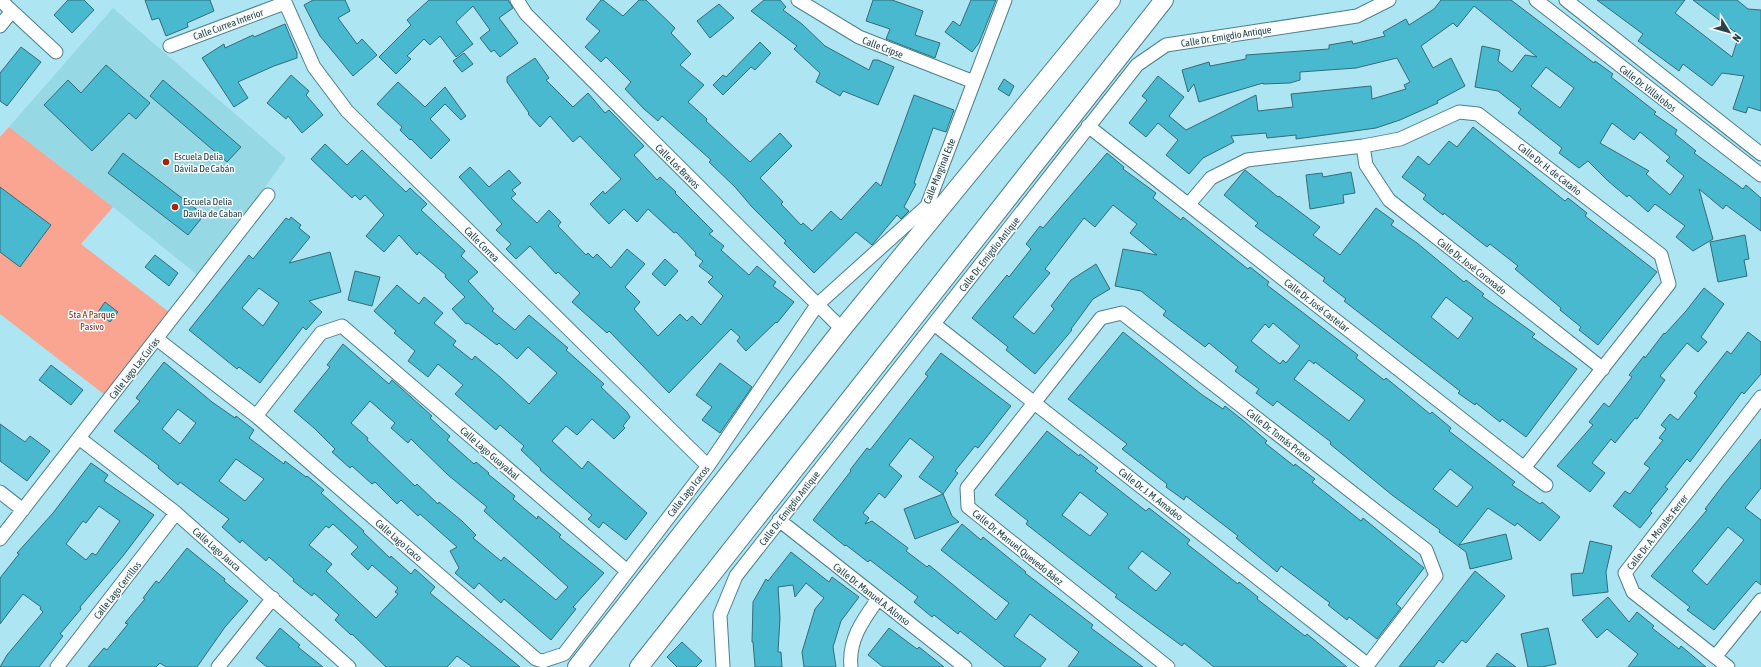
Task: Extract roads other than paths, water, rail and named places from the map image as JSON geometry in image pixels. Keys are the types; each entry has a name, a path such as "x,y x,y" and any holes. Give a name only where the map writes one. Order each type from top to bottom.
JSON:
{"street":[{"path":"0,0 56,52"},
{"name":"Calle Los Bravos","path":"517,0 526,14 842,329"},
{"name":"Calle Cripse","path":"798,0 859,37 974,82"},
{"name":"Calle Marginal Este","path":"817,305 927,206 1005,0"},
{"path":"576,667 842,329 1111,0"},
{"path":"638,667 1164,0"},
{"name":"Calle Dr. Emigdio Antique","path":"723,667 720,615 736,576 1137,65 1166,45 1357,16 1389,0"},
{"name":"Calle Dr. Villalobos","path":"1536,0 1761,175"},
{"name":"Calle Dr. Villalobos","path":"1566,0 1760,153"},
{"name":"Calle Currea Interior","path":"170,46 285,1"},
{"name":"Calle Correa","path":"285,1 314,67 347,111 708,466"},
{"path":"0,26 12,11"},
{"name":"Calle Dr. H. de Cataño","path":"1189,204 1211,178 1247,160 1400,140 1459,112 1478,114 1661,255 1669,284 1524,468"},
{"name":"Calle Dr. José Castelar","path":"1088,126 1546,485"},
{"name":"Calle Dr. José Coronado","path":"1363,146 1366,165 1389,200 1603,369"},
{"path":"1749,166 1760,153"},
{"name":"Calle Lago Las Curias","path":"0,539 268,195"},
{"name":"Calle Lago Icacos","path":"544,661 564,654 708,466 817,305"},
{"name":"Calle Dr. Tomás Prieto","path":"1034,402 1102,318 1122,313 1420,545 1426,550 1436,576 1367,666"},
{"name":"Calle Dr. J. M. Amadeo","path":"934,324 1367,666"},
{"name":"Calle Lago Guayabal","path":"256,416 321,333 342,326 627,571"},
{"name":"Calle Lago Icaco","path":"157,339 256,416 536,658 544,661"},
{"name":"Calle Dr. A. Morales Ferrer","path":"1728,667 1633,592 1625,573 1761,397"},
{"name":"Calle Dr. Manuel Quevedo Báez","path":"1034,402 967,488 968,507 1168,667"},
{"name":"Calle Lago Jauca","path":"79,438 176,513 349,667"},
{"path":"0,492 23,510"},
{"name":"Calle Lago Cerrillos","path":"57,667 176,513"},
{"name":"Calle Dr. Manuel A. Alonso","path":"779,520 965,667"},
{"path":"218,667 273,598"},
{"path":"851,667 850,656 857,628 878,599"},
{"path":"1715,657 1761,600"}],"place":[{"name":"Escuela Delia Dávila De Cabán","path":"166,162"},
{"name":"Escuela Delia Davila de Caban","path":"175,207"}],"park label":[{"name":"5ta A Parque Pasivo","path":"92,320"}]}
